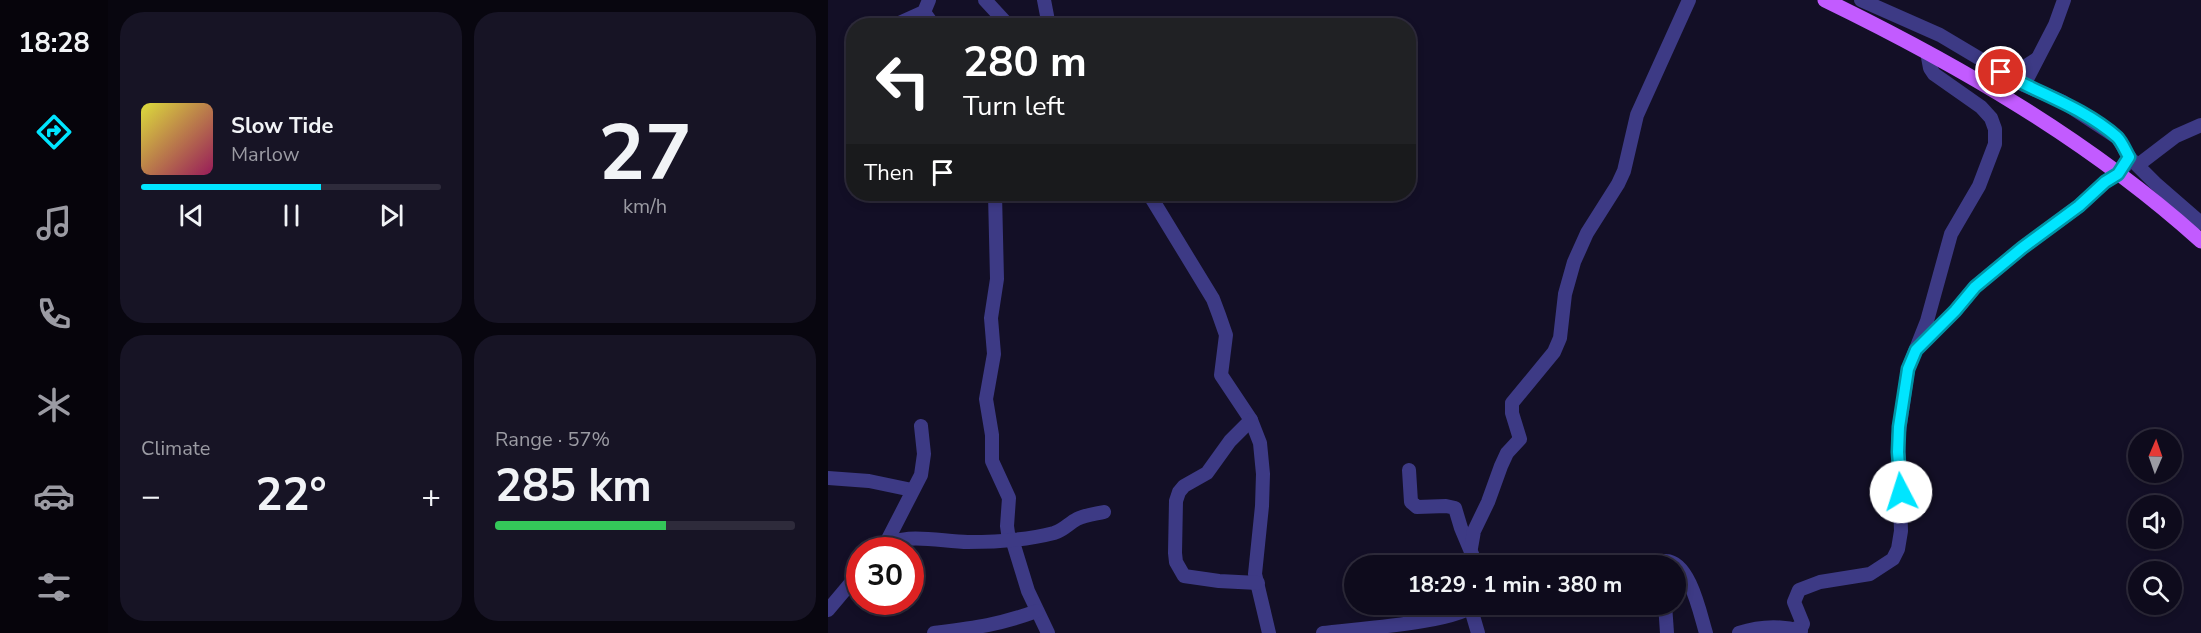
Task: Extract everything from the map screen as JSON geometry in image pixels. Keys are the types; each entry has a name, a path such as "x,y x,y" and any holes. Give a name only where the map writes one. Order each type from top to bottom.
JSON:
{"main road":[{"path":"1825,0 1927,52 2017,104 2118,174 2201,241"}],"street":[{"path":"985,0 1002,18"},
{"path":"1044,0 1047,18"},
{"path":"1471,548 1474,531 1488,502 1501,466 1507,453 1520,439 1512,413 1512,403 1558,345 1565,294 1574,262 1587,232 1624,171 1636,115 1689,0"},
{"path":"1861,0 1940,35 2024,85 2063,102 2118,138 2133,161 2201,223"},
{"path":"2024,85 2055,25 2064,0"},
{"path":"906,18 926,6"},
{"path":"1739,633 1758,627 1799,631 1802,625 1794,602 1798,590 1820,582 1870,574 1893,559 1898,549 1902,531 1899,433 1908,369 1933,303 1948,240 1984,176 1995,144 1995,129 1991,118 1981,107 1934,74 1930,68 1927,52"},
{"path":"2001,72 2023,68 2037,59"},
{"path":"1916,350 1955,311 1975,287 2022,248 2079,206 2105,182 2133,161 2176,136 2201,125"},
{"path":"995,201 997,279 991,318 994,354 986,399 992,435 992,461 1009,498 1007,526 1010,540 1037,611 1048,633"},
{"path":"1153,201 1213,298 1226,335 1221,375 1251,420 1260,443 1263,474 1255,574 1269,633"},
{"path":"1251,420 1230,441 1207,473 1184,486 1179,492 1176,501 1175,553 1176,562 1184,576 1258,583"},
{"path":"888,537 921,475 924,454 921,426"},
{"path":"1409,470 1413,504 1417,507 1455,508 1473,555"},
{"path":"828,478 869,481 912,490"},
{"path":"924,539 964,542 1010,540 1056,533 1066,529 1080,518 1104,512"},
{"path":"1686,576 1706,633"},
{"path":"828,610 846,589"},
{"path":"934,633 985,627 1037,611"},
{"path":"1323,633 1371,629 1448,615"},
{"path":"1475,615 1478,633"},
{"path":"1666,615 1667,633"}],"route":[{"path":"1901,492 1899,427 1908,369 1916,350 1955,311 1975,287 2118,174 2129,157 2118,138 2063,102 2001,72"}]}
